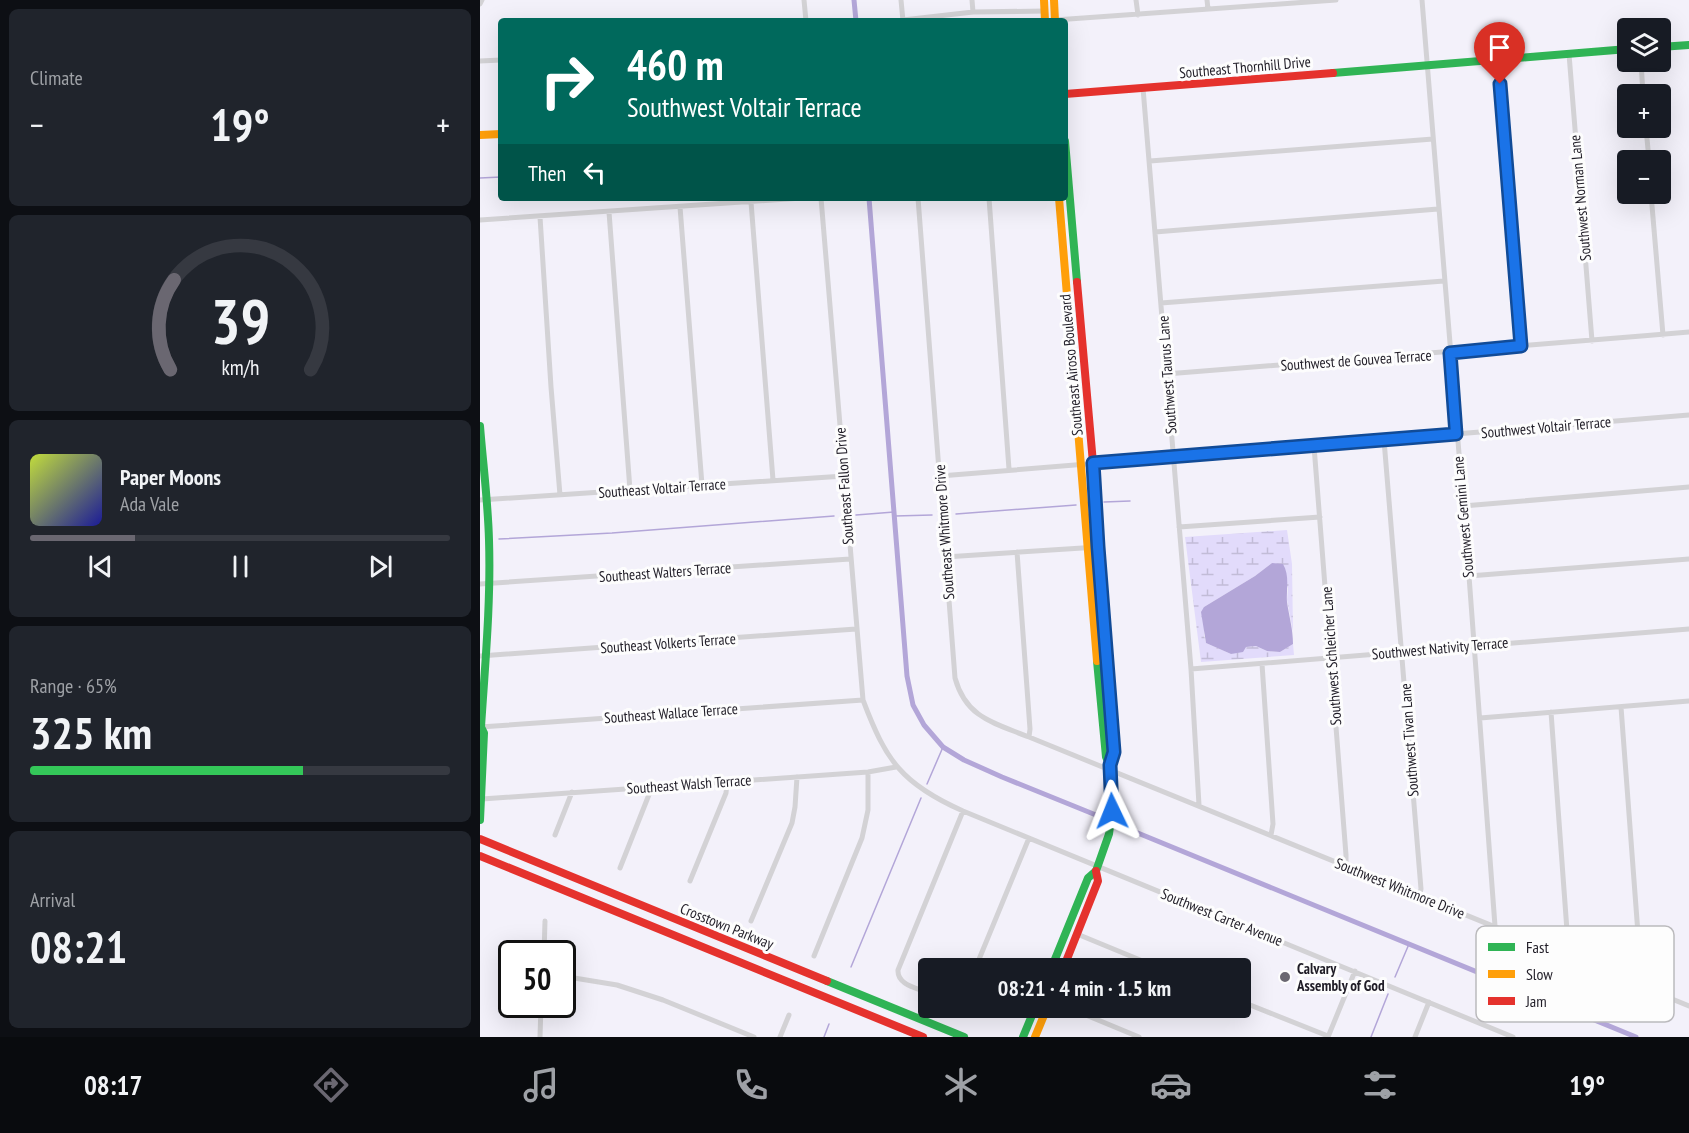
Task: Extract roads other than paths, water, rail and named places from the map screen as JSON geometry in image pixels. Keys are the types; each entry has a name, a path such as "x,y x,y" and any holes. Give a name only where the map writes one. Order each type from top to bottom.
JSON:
{"main road":[{"path":"1044,0 1045,18"},
{"path":"1054,0 1055,18"},
{"path":"1671,46 1689,45"},
{"name":"Southeast Thornhill Drive","path":"1068,94 1617,51"},
{"path":"480,135 498,134"},
{"name":"Southeast Airoso Boulevard","path":"1055,958 1088,878 1097,868 1109,834 1112,811 1110,768 1114,752 1093,463 1068,176"},
{"name":"Southeast Airoso Boulevard","path":"1059,201 1103,734 1110,768"},
{"path":"480,429 484,500 480,727 484,733 480,820"},
{"name":"Crosstown Parkway","path":"480,839 964,1037"},
{"name":"Crosstown Parkway","path":"480,856 923,1037"},
{"name":"Southeast Airoso Boulevard","path":"1067,958 1098,881 1097,868"},
{"path":"1023,1037 1031,1018"},
{"path":"1035,1037 1043,1018"}],"street":[{"path":"804,0 806,18"},
{"path":"902,0 903,18"},
{"path":"972,0 973,12"},
{"path":"1136,0 1138,15"},
{"path":"1207,0 1208,9"},
{"path":"1068,20 1279,2 1336,0"},
{"name":"Southwest Gemini Lane","path":"1422,0 1495,926"},
{"path":"926,18 973,12 1045,11"},
{"name":"Southwest Norman Lane","path":"1569,54 1592,341"},
{"path":"480,61 498,60"},
{"path":"1498,60 1521,346"},
{"name":"Southwest Taurus Lane","path":"1143,88 1191,669 1199,805"},
{"path":"1150,161 1433,139"},
{"path":"480,220 764,201"},
{"name":"Southeast Fallon Drive","path":"821,201 863,700 875,734 896,767 920,789 937,800 963,811"},
{"name":"Southeast Whitmore Drive","path":"918,201 945,557 958,691 972,710 986,719 1110,768"},
{"path":"989,201 1009,469"},
{"path":"751,202 773,480"},
{"path":"1652,204 1663,334"},
{"path":"680,207 702,485"},
{"path":"1155,232 1438,209"},
{"path":"609,212 630,490"},
{"path":"540,217 560,495"},
{"path":"1161,303 1444,281"},
{"name":"Southwest de Gouvea Terrace","path":"1166,374 1450,353 1689,332"},
{"name":"Southwest Voltair Terrace","path":"1081,465 1689,415"},
{"name":"Southwest Tivan Lane","path":"1384,440 1421,889 1419,897"},
{"name":"Southwest Schleicher Lane","path":"1314,446 1332,658 1346,866"},
{"path":"940,476 1081,465"},
{"name":"Southeast Voltair Terrace","path":"484,500 844,476"},
{"path":"1463,506 1689,487"},
{"path":"1179,527 1320,517"},
{"path":"945,557 1098,547"},
{"path":"1017,552 1029,737"},
{"name":"Southeast Walters Terrace","path":"484,584 850,559"},
{"path":"1469,576 1689,559"},
{"name":"Southeast Volkerts Terrace","path":"483,656 856,629"},
{"name":"Southwest Nativity Terrace","path":"1191,669 1689,629"},
{"path":"1262,664 1273,824 1271,835"},
{"name":"Southeast Wallace Terrace","path":"480,727 863,700"},
{"path":"1480,718 1689,701"},
{"path":"1621,707 1637,926"},
{"path":"1551,712 1567,926"},
{"name":"Southeast Walsh Terrace","path":"482,798 868,772 896,767"},
{"name":"Southwest Whitmore Drive","path":"1110,768 1492,926"},
{"path":"814,956 862,838 868,810 868,772"},
{"path":"751,921 792,823 797,777"},
{"path":"690,881 726,793 727,782"},
{"path":"620,868 652,787"},
{"path":"555,835 572,792"},
{"path":"918,989 901,982 897,976 898,970 963,811"},
{"name":"Southwest Carter Avenue","path":"963,811 1097,868 1476,1022"},
{"path":"980,958 1029,838"},
{"path":"544,940 545,921"},
{"path":"1077,934 1135,958"},
{"path":"1251,1006 1328,1037 1355,971"},
{"path":"576,978 617,985 663,1000 754,1037"},
{"name":"Southwest Whitmore Drive","path":"1674,1000 1689,1006"},
{"path":"1415,1037 1429,1002"},
{"path":"780,1037 789,1015"},
{"path":"540,1037 541,1018"},
{"path":"1093,1018 1139,1037"},
{"name":"Southwest Carter Avenue","path":"1477,1022 1513,1037"},
{"path":"1491,1037 1494,1029"}],"waterway":[{"path":"854,0 856,18"},
{"path":"480,178 498,177"},
{"path":"869,201 907,676 913,705 924,725 943,747 964,760 1096,815"},
{"path":"1104,502 1130,501"},
{"path":"956,514 1076,505"},
{"path":"856,515 894,512"},
{"path":"895,516 932,515"},
{"path":"499,539 834,516"},
{"path":"927,784 943,747"},
{"path":"851,967 921,798"},
{"path":"1128,829 1476,971"},
{"path":"1395,977 1409,944"},
{"path":"1371,1037 1388,994"},
{"path":"1599,1022 1636,1037"},
{"path":"824,1037 829,1024"}],"place":[{"name":"Calvary Assembly of God","path":"1285,977"}]}
